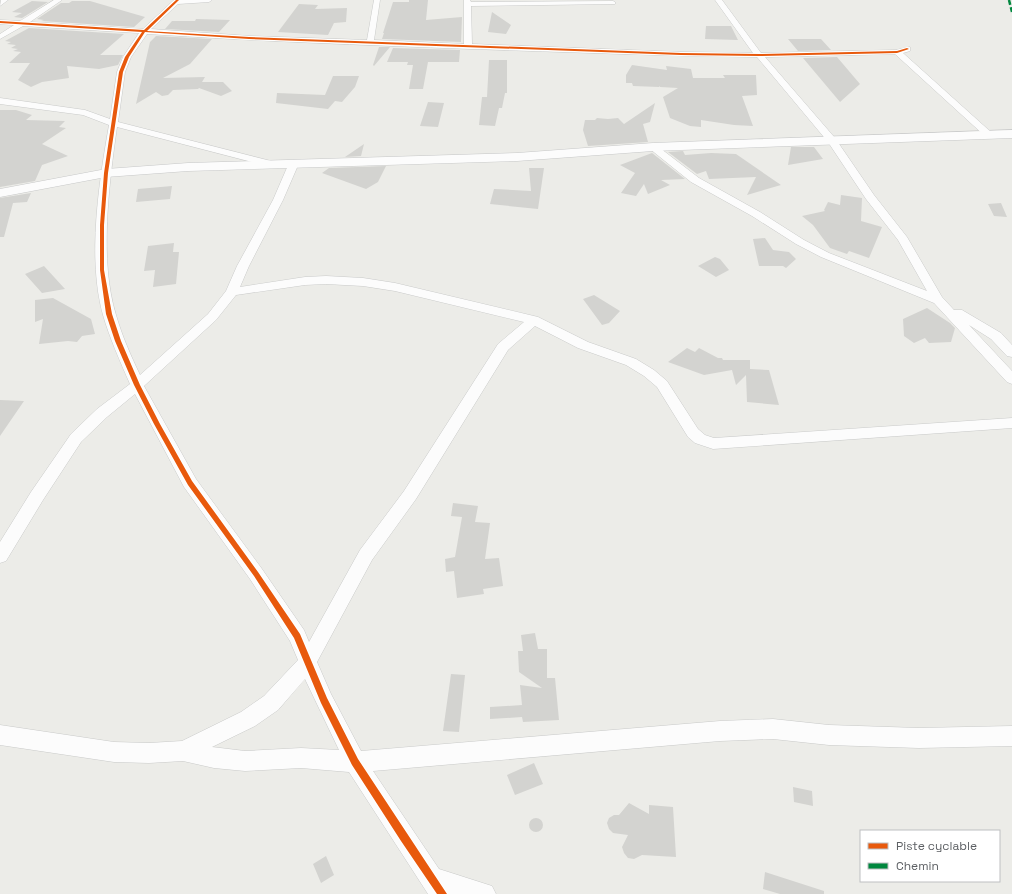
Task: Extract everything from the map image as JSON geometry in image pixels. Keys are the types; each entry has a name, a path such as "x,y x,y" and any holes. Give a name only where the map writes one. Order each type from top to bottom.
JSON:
{"main road":[{"path":"0,193 106,173 294,163 517,157 653,148 1012,134"}],"street":[{"path":"0,4 5,0"},
{"path":"0,37 60,0"},
{"path":"209,0 178,1 144,32 127,57 121,72 106,173 102,225 102,270 109,314 118,341 137,385 190,483 260,580 296,636 355,762 404,838 437,886 484,894"},
{"path":"370,43 377,0"},
{"path":"718,0 759,55 832,140 870,196 903,239 937,299 1012,380"},
{"path":"468,45 467,2 560,2 614,4"},
{"path":"0,22 144,32 370,43 468,45 681,54 759,55 897,52 907,49"},
{"path":"897,52 989,135"},
{"path":"0,101 72,110 271,164"},
{"path":"653,148 695,180 756,214 800,242 825,255 937,299 971,322 999,338 1012,354"},
{"path":"0,556 37,496 76,438 102,413 137,385 212,317 232,292 243,266 278,200 294,163"},
{"path":"232,292 305,281 326,280 363,282 395,287 534,320 583,345 631,362 649,373 662,384 693,433 700,439 713,444 1012,423"},
{"path":"183,751 248,719 271,703 308,663 366,555 410,495 503,347 534,320"},
{"path":"0,735 114,752 149,753 183,751 214,758 246,761 301,758 355,762 720,731 773,729 829,735 919,738 1012,736"}],"building":[{"path":"409,0 428,0 426,20 462,17 461,42 382,39 393,2 409,2"},
{"path":"32,1 48,2 22,18 14,17 22,13 12,12"},
{"path":"72,1 90,1 145,17 134,27 41,21 44,20 37,19 61,3 69,3"},
{"path":"299,4 318,5 315,9 347,8 346,22 334,23 328,35 278,32"},
{"path":"492,12 511,25 506,34 488,32"},
{"path":"196,19 230,20 219,32 165,29 172,21 195,21"},
{"path":"706,26 731,26 738,40 705,39"},
{"path":"29,28 124,34 100,55 123,55 118,65 99,69 67,66 69,78 42,82 31,87 18,80 30,63 9,63 21,52 13,51 18,49 11,48 16,45 7,44 11,42 5,41"},
{"path":"156,36 212,39 190,64 163,78 205,77 202,82 223,82 232,91 221,96 199,88 173,90 168,95 162,96 156,92 136,104 150,42"},
{"path":"788,39 821,39 831,50 798,51"},
{"path":"379,47 390,47 374,66 373,65"},
{"path":"393,48 460,50 459,62 428,62 423,89 409,89 413,65 407,65 408,62 387,62"},
{"path":"837,57 860,84 840,102 803,58"},
{"path":"489,60 507,60 507,93 505,93 502,108 499,108 495,126 479,125 482,97 487,97"},
{"path":"632,65 667,70 666,66 691,69 693,78 725,78 723,75 756,75 757,95 742,96 753,126 701,120 701,127 690,126 670,118 663,97 678,88 633,86 632,83 626,83 626,75"},
{"path":"333,76 359,76 355,87 342,102 335,101 328,109 276,103 277,93 325,95"},
{"path":"428,102 444,103 438,127 420,126"},
{"path":"655,103 650,122 643,124 648,142 588,146 583,130 585,120 595,120 597,118 618,118 624,124"},
{"path":"0,110 16,110 32,115 26,120 65,121 59,127 66,128 42,144 68,156 42,165 35,181 0,187"},
{"path":"364,144 361,156 345,157"},
{"path":"791,147 814,147 823,159 788,165"},
{"path":"683,151 685,155 711,153 736,154 781,185 747,195 756,177 709,179 706,171 697,174 668,152"},
{"path":"652,153 685,179 661,180 670,185 648,194 644,184 636,196 621,193 635,173 620,165"},
{"path":"386,166 378,182 366,189 322,173 329,168"},
{"path":"529,168 544,168 538,209 490,204 494,189 531,191"},
{"path":"172,186 170,199 136,202 138,189"},
{"path":"31,193 27,202 13,203 4,237 0,237 0,198"},
{"path":"841,195 862,198 861,221 882,227 869,258 849,251 847,254 830,248 813,225 802,216 825,211 824,210 828,202 840,205"},
{"path":"1001,203 1007,217 994,216 988,204"},
{"path":"765,238 773,250 789,252 796,259 786,268 783,266 759,266 753,239"},
{"path":"174,243 173,252 179,252 176,284 153,287 155,270 144,271 148,246"},
{"path":"715,257 720,259 729,270 716,277 698,266"},
{"path":"44,266 65,289 42,293 25,274"},
{"path":"594,295 620,311 609,323 602,325 583,299"},
{"path":"53,298 91,319 95,334 82,336 77,342 68,341 39,344 43,319 35,322 35,300"},
{"path":"927,308 955,328 951,342 929,343 925,338 914,343 904,336 903,319"},
{"path":"687,348 695,352 699,348 718,358 722,358 723,360 750,360 750,369 769,370 779,405 747,402 746,375 736,385 732,370 704,375 668,362"},
{"path":"0,400 24,401 0,436"},
{"path":"453,503 478,506 475,522 490,523 485,559 499,558 503,586 483,589 484,594 457,598 454,571 446,572 445,559 455,557 462,517 451,516"},
{"path":"535,633 538,649 547,649 547,678 555,678 559,720 523,722 522,717 490,719 490,707 522,705 520,685 542,688 519,672 518,651 523,651 521,635"},
{"path":"451,674 465,675 459,732 443,731"},
{"path":"534,763 543,784 515,795 507,775"},
{"path":"793,787 812,791 813,806 794,802"},
{"path":"629,803 649,814 649,805 673,807 676,857 642,855 634,859 628,858 622,847 628,835 613,833 609,829 607,823 609,818 614,815 619,815"},
{"path":"536,818 541,820 543,825 541,830 536,832 531,830 529,825 531,820"},
{"path":"326,856 334,875 321,883 313,864"},
{"path":"765,872 824,891 824,894 780,894 763,889"}],"marked path":[{"path":"1009,0 1012,12"}],"cycle path":[{"path":"178,0 144,32 127,57 121,72 106,173 102,225 102,270 109,314 118,341 137,385 190,483 256,574 297,636 324,700 355,762 442,894"},
{"path":"0,22 249,38 681,54 759,55 897,52 907,49"}]}
